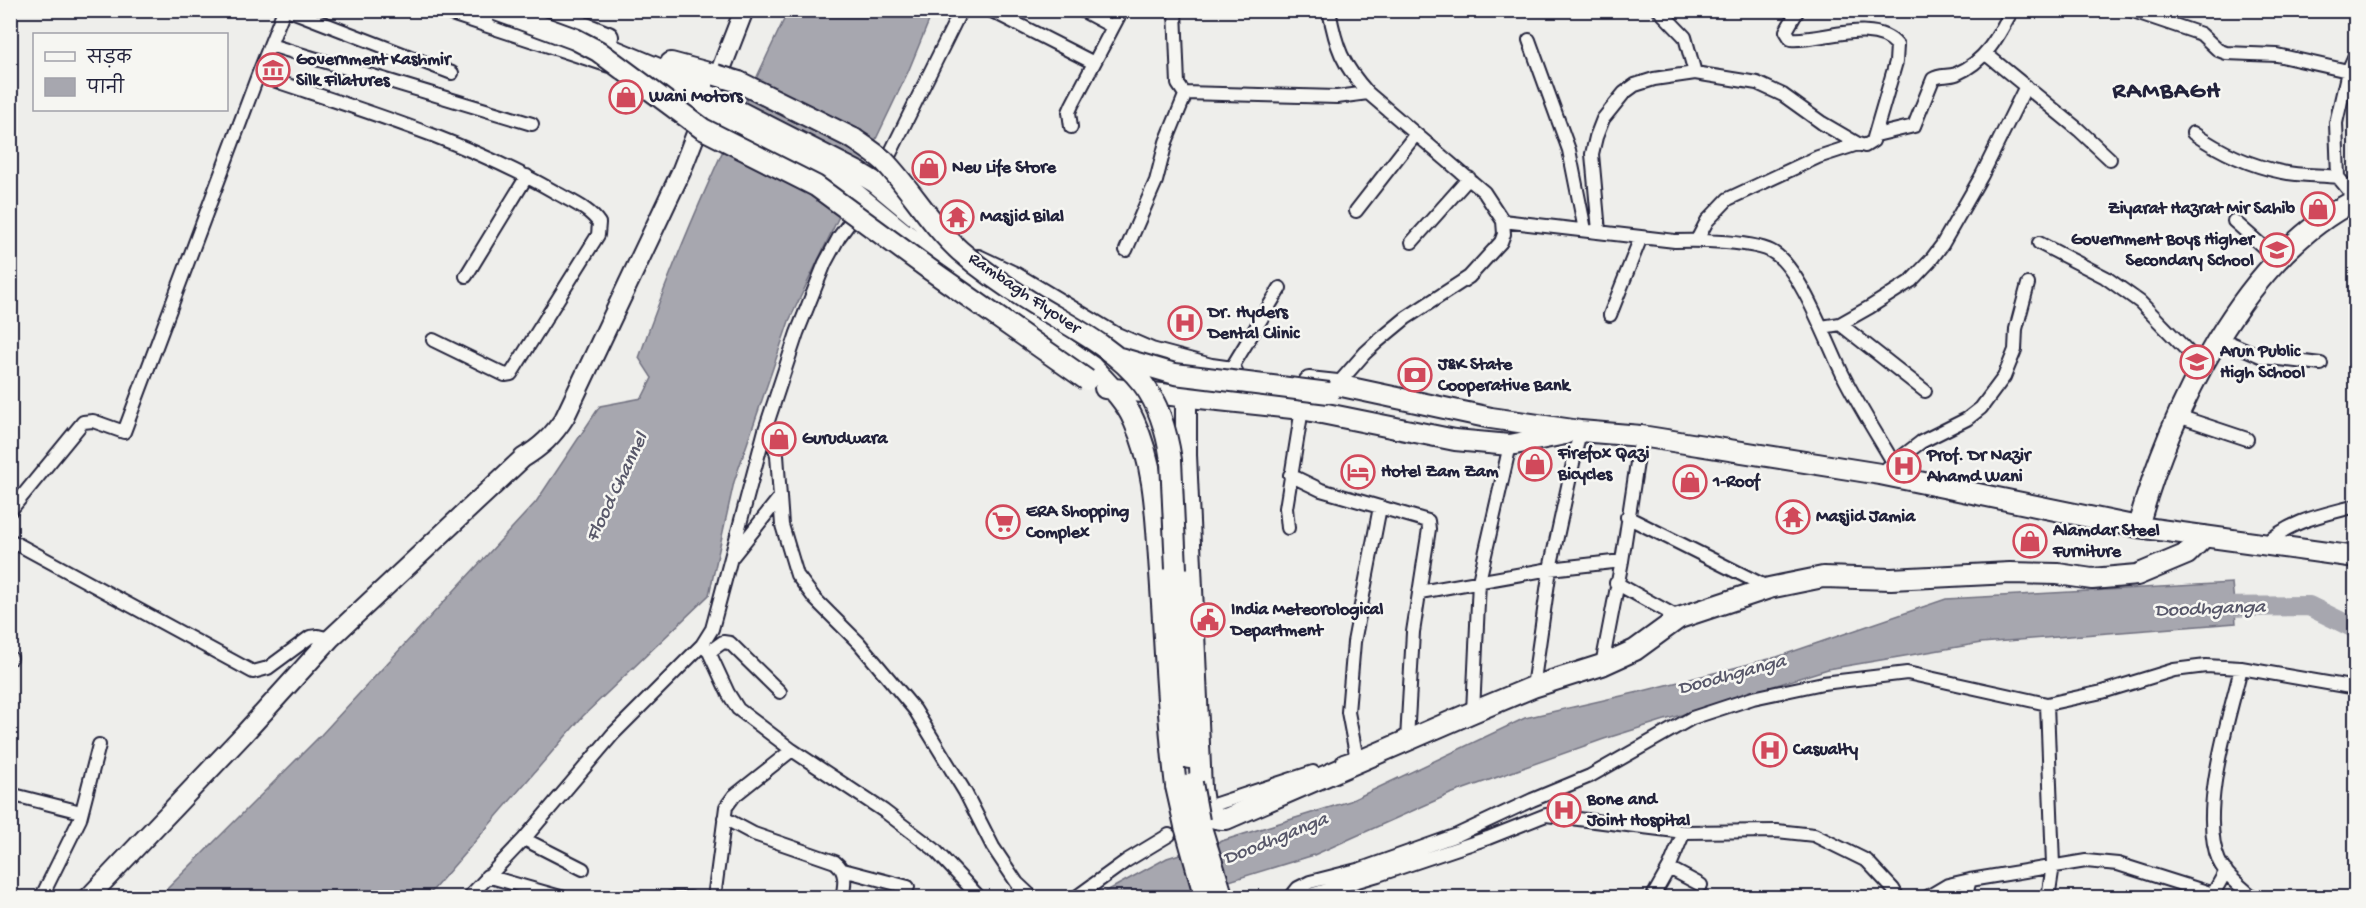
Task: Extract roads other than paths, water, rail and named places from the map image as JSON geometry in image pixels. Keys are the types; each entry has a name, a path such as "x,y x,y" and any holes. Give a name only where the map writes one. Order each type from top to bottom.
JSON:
{"main road":[{"path":"452,10 622,65 659,81 864,188 974,258 1014,277 1114,337 1151,353 1211,369 1333,389 1477,423 1491,418 1886,468 2138,527 2355,557"},
{"name":"Rambagh Flyover","path":"496,10 565,35 598,51 703,129 816,186 1096,387 1302,409 1455,440 1510,445 1580,431"},
{"path":"518,10 685,80 716,109"},
{"name":"Rambagh Flyover","path":"541,10 669,63 739,82 854,140 882,159 930,220 960,250 1003,284 1118,357 1143,383 1165,426 1169,442 1173,484 1184,785"},
{"path":"88,897 243,735 330,639 523,458 542,446 555,433 565,417 681,172 716,109 744,10"},
{"path":"864,188 902,232 1092,367 1113,389 1133,418 1149,462 1155,504 1165,635 1168,718 1184,785 1199,821 1223,897"},
{"path":"2138,527 2145,501 2178,416 2202,366 2219,338 2278,260 2308,231 2336,210 2355,200"},
{"path":"1118,357 1184,375 1333,389"},
{"path":"1250,374 1250,404"},
{"path":"1181,682 1193,675 1177,419 1183,397"},
{"path":"1183,397 1202,810 1216,819 1226,819 1533,687 1602,665 1635,650 1678,618 1769,588 1822,577 1891,579 2010,573 2058,574 2092,579 2137,575 2187,554 2205,536"},
{"path":"1184,785 1177,831 1205,897"}],"street":[{"path":"10,511 83,422 93,421 124,432 284,10"},
{"path":"289,10 452,73"},
{"path":"961,10 864,188 814,286 765,430 706,648 734,704 792,750 884,811 934,849 980,897"},
{"path":"990,10 1094,63"},
{"path":"1080,10 1113,27"},
{"path":"1071,126 1069,112 1122,10"},
{"path":"1175,10 1178,84 1181,92 1337,97 1368,93"},
{"path":"1329,10 1344,64 1368,93 1469,178 1493,202 1503,221 1504,234 1501,242 1469,277 1394,328 1365,353 1333,389"},
{"path":"1659,10 1685,37 1695,73"},
{"path":"1697,240 1707,221 1728,199 1818,157 1858,144 1870,145 1876,135 1896,62 1897,45 1892,40 1878,34 1842,33 1791,39 1786,31 1798,10"},
{"path":"1876,135 1914,126 1934,78 1956,74 1986,54 1993,47 2012,10"},
{"path":"2130,10 2201,34 2223,53 2277,55 2348,71"},
{"path":"1529,40 1569,150 1585,230"},
{"path":"270,45 532,124"},
{"path":"2355,52 2348,71 2336,123 2338,177 2355,200"},
{"path":"1986,54 2090,139 2110,159"},
{"path":"1599,231 1592,154 1603,119 1624,93 1635,85 1654,79 1695,73 1757,83 1771,88 1822,123 1858,144"},
{"path":"258,75 434,135 527,176 594,216 599,223 598,235 511,374 505,375 433,340"},
{"path":"1822,327 1840,324 1911,281 1930,261 1942,245 1982,175 2026,86"},
{"path":"1126,250 1156,181 1166,142 1186,93"},
{"path":"2193,133 2218,149 2266,168 2284,173 2338,177"},
{"path":"1356,212 1416,134"},
{"path":"466,276 527,176"},
{"path":"1412,242 1469,178"},
{"path":"1503,221 1675,241 1697,240 1764,248 1775,253 1790,269 1822,327 1886,468 1921,442 1967,419 1981,408 2004,377 2015,350 2016,329 2028,284"},
{"path":"2235,221 2278,260"},
{"path":"1610,315 1641,237"},
{"path":"2039,243 2105,277 2140,302 2202,366"},
{"path":"1229,372 1280,288"},
{"path":"1840,324 1925,391"},
{"path":"2219,338 2264,357 2321,364"},
{"path":"1288,528 1286,508 1302,409"},
{"path":"2178,416 2247,439"},
{"path":"765,430 771,436 777,455 782,525 796,575 816,599 860,643 915,710 965,792 993,847 1017,883 1033,897"},
{"path":"1533,687 1550,569 1580,431"},
{"path":"1602,665 1622,561 1641,436"},
{"path":"1473,712 1479,580 1510,445"},
{"path":"1290,475 1322,490 1420,518 1429,524 1413,632 1407,740"},
{"path":"730,560 780,497"},
{"path":"2266,544 2278,532 2295,522 2355,506"},
{"path":"1202,810 1355,756 1348,712 1354,642 1380,507"},
{"path":"1628,517 1769,588"},
{"path":"10,540 253,672 268,669 310,637 330,639"},
{"path":"1420,592 1550,569 1622,561"},
{"path":"1616,583 1678,618"},
{"path":"468,897 524,839 613,734 706,648 723,642 730,643 780,692"},
{"path":"1290,897 1298,888 1310,882 1361,869 1457,835 1493,817 1590,776 1692,718 1754,698 1823,683 1906,673 2047,704 2102,692 2192,667 2241,668 2355,688"},
{"path":"2241,668 2211,807 2211,827 2215,846 2226,871 2254,897"},
{"path":"2047,704 2053,865 2048,897"},
{"path":"41,897 80,819 99,745"},
{"path":"714,897 726,807 734,796 792,750"},
{"path":"10,794 81,812"},
{"path":"1300,897 1400,867 1546,815 1684,832 1777,831 1814,835 1867,861 1899,897"},
{"path":"724,818 754,834 835,862 843,870 908,887"},
{"path":"1075,897 1126,861 1177,831"},
{"path":"1652,897 1669,868 1684,832"},
{"path":"524,839 583,869"},
{"path":"1926,897 1948,885 1970,880 2086,861 2118,864 2212,896 2226,871"},
{"path":"1669,868 1701,885"},
{"path":"842,897 843,870"},
{"path":"487,876 564,897"},
{"path":"1965,897 1970,880"},
{"path":"671,897 690,897"}],"water":[{"name":"Flood Channel","path":"788,11 933,11 908,72 789,321 734,482 709,595 583,716 427,897 158,898 321,735 536,502 600,406 642,398 652,378 639,358 655,314 709,183"},
{"path":"2232,583 2236,623 1981,643 1828,669 1604,739 1450,794 1314,855 1177,897 1094,898 1167,858 1350,801 1525,718 1777,657 1946,599"}],"waterway":[{"name":"Doodhganga","path":"2208,607 2309,606 2356,629"}],"place":[{"name":"Government Kashmir Silk Filatures","path":"273,70"},
{"name":"Wani Motors","path":"626,97"},
{"name":"Neu Life Store","path":"929,168"},
{"name":"Ziyarat Hazrat Mir Sahib","path":"2318,209"},
{"name":"Masjid Bilal","path":"957,217"},
{"name":"Government Boys Higher Secondary School","path":"2277,250"},
{"name":"Dr. Hyders Dental Clinic","path":"1185,323"},
{"name":"Arun Public High School","path":"2197,362"},
{"name":"J&K State Cooperative Bank","path":"1415,375"},
{"name":"Gurudwara","path":"779,439"},
{"name":"Firefox Qazi Bicycles","path":"1535,464"},
{"name":"Prof. Dr Nazir Ahamd Wani","path":"1904,466"},
{"name":"Hotel Zam Zam","path":"1358,472"},
{"name":"1-Roof","path":"1690,482"},
{"name":"Masjid Jamia","path":"1793,517"},
{"name":"ERA Shopping Complex","path":"1003,522"},
{"name":"Alamdar Steel Furniture","path":"2030,541"},
{"name":"India Meteorological Department","path":"1208,620"},
{"name":"Casualty","path":"1770,750"},
{"name":"Bone and Joint Hospital","path":"1564,810"}],"district":[{"name":"RAMBAGH","path":"2167,92"}]}
